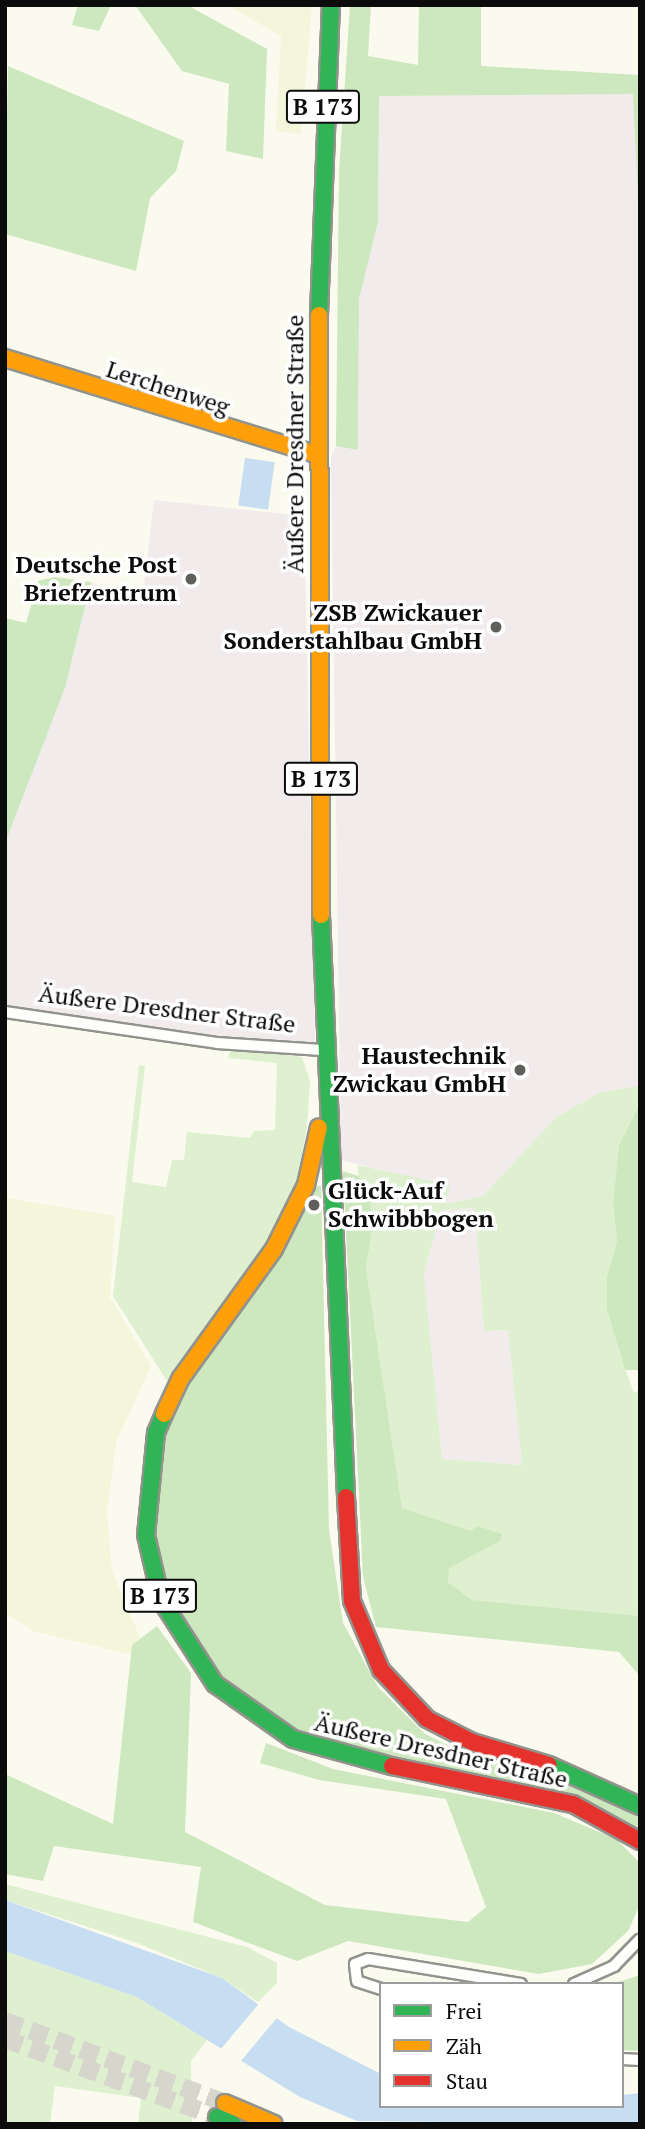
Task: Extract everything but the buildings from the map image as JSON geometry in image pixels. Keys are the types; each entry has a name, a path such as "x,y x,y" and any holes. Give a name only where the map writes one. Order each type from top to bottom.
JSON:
{"main road":[{"name":"Äußere Dresdner Straße","path":"331,5 319,192 322,1050 352,1601 380,1670 411,1705 447,1730 578,1774 640,1806"},
{"name":"Lerchenweg","path":"5,358 318,455"},
{"name":"Äußere Dresdner Straße","path":"323,1103 306,1185 250,1286 181,1378 156,1433 146,1535 155,1580 175,1629 237,1705 293,1739 353,1759 573,1804 640,1841"},
{"path":"306,1185 318,1179 329,1183"},
{"path":"233,2124 221,2110 274,2124"}],"street":[{"name":"Äußere Dresdner Straße","path":"5,1012 217,1043 322,1050"},
{"path":"578,1982 614,1966 640,1939"},
{"path":"379,1989 358,1981 355,1964 368,1959 509,1982"}],"shaded area":[{"path":"633,93 640,246 638,1086 601,1092 556,1117 483,1196 445,1204 449,1186 341,1160 331,456 336,446 358,450 359,299 378,222 379,96"},
{"path":"154,500 304,516 315,1047 217,1043 5,1012 5,843 65,688 91,582 123,597 143,595"},
{"path":"475,1208 484,1331 508,1330 522,1465 442,1459 424,1274 441,1210"}],"green space":[{"path":"78,5 111,5 99,31 72,25"},
{"path":"135,5 187,5 267,49 263,159 226,151 229,84 182,71"},
{"path":"227,5 312,5 301,134 276,131 281,36"},
{"path":"350,5 371,5 368,56 418,65 419,5 481,5 481,66 640,75 640,246 633,94 379,96 378,222 359,299 358,450 336,446 339,173"},
{"path":"8,66 184,141 176,171 150,198 136,271 5,234"},
{"path":"55,577 91,582 65,688 5,843 5,618 26,623 38,581"},
{"path":"231,1047 302,1057 310,1081 307,1127 296,1187 258,1257 167,1381 113,1296 139,1065 145,1066 132,1182 166,1187 172,1160 184,1160 187,1132 250,1138 254,1131 275,1130 277,1063 228,1058"},
{"path":"638,1086 638,1106 619,1145 613,1203 617,1241 607,1278 619,1352 634,1393 640,1390 640,1616 472,1600 448,1582 449,1567 500,1541 402,1508 366,1268 373,1225 369,1191 358,1176 358,1165 450,1185 445,1204 483,1196 556,1117 601,1092","holes":["475,1208 484,1331 508,1330 522,1465 442,1459 424,1274 441,1210"]},
{"path":"640,1086 640,1370 625,1370 607,1309 607,1277 617,1241 613,1203 619,1145 638,1107"},
{"path":"343,1171 358,1176 369,1191 373,1225 366,1268 402,1508 471,1531 477,1526 502,1534 500,1541 449,1568 448,1582 472,1600 640,1616 640,1676 619,1652 376,1627 363,1577"},
{"path":"313,1186 321,1186 329,1530 343,1623 378,1687 425,1734 470,1756 582,1786 640,1816 640,1832 579,1799 307,1735 247,1700 209,1664 179,1620 155,1547 154,1467 168,1424 188,1383 282,1249"},
{"path":"5,1198 115,1216 110,1297 151,1366 116,1442 107,1512 112,1571 143,1645 128,1654 33,1631 5,1612"},
{"path":"157,1626 191,1673 185,1832 325,1905 468,1922 486,1907 446,1799 319,1780 260,1763 266,1743 333,1769 554,1813 616,1839 640,1863 640,1904 628,1931 592,1964 539,1974 348,1941 297,1961 193,1922 201,1867 54,1846 43,1881 5,1874 5,1774 113,1824 132,1645"},
{"path":"5,1884 247,1947 277,1963 277,1983 258,2002 222,1978 137,1943 5,1900"},
{"path":"5,1951 137,1997 207,2040 191,2061 192,2124 138,2124 141,2098 55,2086 50,2124 5,2122"},
{"path":"640,1975 640,2051 624,2050 624,1982 618,1982"}],"water":[{"path":"245,458 275,462 268,510 238,506"},
{"path":"5,1900 222,1978 289,2027 379,2073 379,2108 624,2108 624,2095 640,2093 640,2124 357,2121 300,2097 137,1997 5,1951"}],"pier":[{"path":"262,2000 280,2015 237,2066 219,2051"}],"tunnel":[{"path":"5,2021 225,2103"},
{"path":"5,2039 217,2117"}],"traffic: fast":[{"path":"319,315 331,5"},
{"path":"321,915 346,1497"},
{"path":"164,1414 156,1433 146,1535 161,1600 215,1684 293,1739 392,1766"},
{"path":"549,1765 640,1806"},
{"path":"217,2117 233,2124"}],"traffic: slow":[{"path":"319,315 321,915"},
{"path":"5,358 318,455"},
{"path":"164,1414 181,1378 274,1249 306,1185 319,1127"},
{"path":"225,2103 274,2124"}],"traffic: jam":[{"path":"346,1497 352,1601 381,1670 427,1719 472,1742 549,1765"},
{"path":"392,1766 573,1804 640,1841"}],"place":[{"name":"Deutsche Post Briefzentrum","path":"191,579"},
{"name":"ZSB Zwickauer Sonderstahlbau GmbH","path":"496,627"},
{"name":"Haustechnik Zwickau GmbH","path":"520,1070"},
{"name":"Glück-Auf Schwibbbogen","path":"314,1205"}]}
